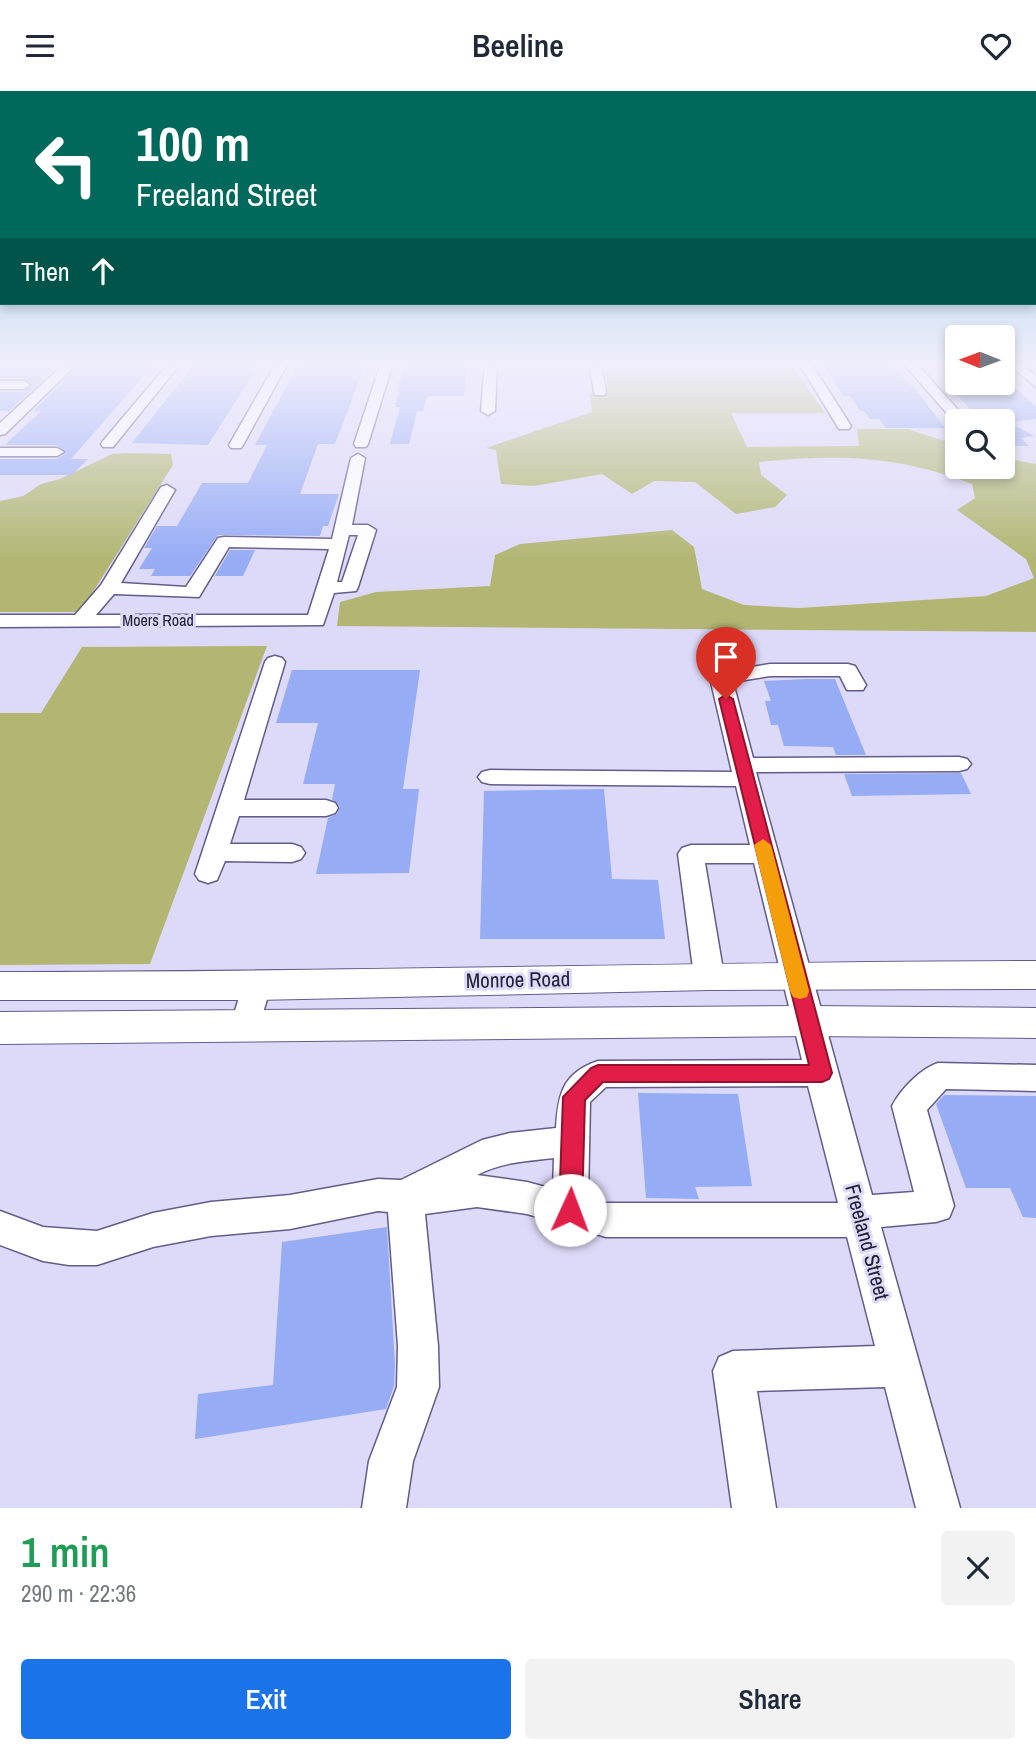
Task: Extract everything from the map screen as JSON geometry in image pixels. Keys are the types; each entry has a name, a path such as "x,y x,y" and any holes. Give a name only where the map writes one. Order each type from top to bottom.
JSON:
{"main road":[{"name":"Monroe Road","path":"0,986 256,986 709,976 1036,975"},
{"path":"0,1028 808,1021 1036,1023"}],"street":[{"path":"108,444 120,429"},
{"path":"236,445 245,429"},
{"path":"109,588 192,593 224,542 341,537 368,530 349,587 327,588 341,537 367,429"},
{"path":"0,452 57,452"},
{"path":"81,620 109,588 167,490"},
{"name":"Moers Road","path":"0,621 316,621 327,588"},
{"path":"275,662 211,863 292,853"},
{"name":"Freeland Street","path":"855,685 848,670 770,670 721,678 795,975 938,1508"},
{"path":"490,777 959,764"},
{"path":"229,808 326,808"},
{"path":"709,976 691,854 765,854"},
{"path":"245,1027 256,986"},
{"path":"570,1210 574,1097 598,1074 822,1073"},
{"path":"0,1228 43,1244 97,1248 153,1230 211,1219 290,1212 378,1195 434,1198 477,1191 527,1198 606,1220 860,1216 936,1206 909,1106 938,1076 1036,1078"},
{"path":"405,1196 482,1155 510,1148 573,1141"},
{"path":"384,1508 391,1461 418,1387 418,1346 405,1196"},
{"path":"754,1508 733,1371 900,1366"}],"green space":[{"path":"542,429 739,429 747,447 859,446 857,429 908,429 945,441 945,474 867,459 815,458 759,462 761,475 787,495 775,507 736,514 695,482 654,481 632,494 602,474 534,486 501,484 496,450 486,448"},
{"path":"112,454 171,454 173,465 91,595 76,612 0,612 0,501 23,496 41,484 60,479"},
{"path":"1015,460 1036,464 1036,632 337,626 340,602 376,592 490,586 495,555 520,544 672,530 694,547 702,589 744,605 799,608 986,596 1034,578 1026,559 957,510 975,498 972,484 958,479 1015,479"},
{"path":"267,646 150,964 0,965 0,713 41,713 82,647"}],"building":[{"path":"22,429 97,429 71,459 88,459 72,475 0,475 0,459 57,459 66,453 57,445 5,445"},
{"path":"143,429 218,429 208,445 132,443"},
{"path":"264,429 341,429 335,444 318,444 300,494 339,494 328,526 323,526 320,536 218,535 190,576 151,576 155,569 139,569 152,548 144,548 157,526 177,526 202,483 248,483 267,445 255,445"},
{"path":"394,429 413,429 409,444 390,444"},
{"path":"1015,429 1021,429 1034,436 1021,438 1029,446 1015,446"},
{"path":"230,550 255,550 243,576 215,576"},
{"path":"292,670 420,670 403,789 419,789 409,873 316,874 328,818 337,814 340,807 332,799 335,784 303,784 318,723 276,723"},
{"path":"835,679 866,755 836,755 833,747 784,746 778,725 771,725 765,701 771,701 764,681"},
{"path":"961,773 971,794 852,796 844,774"},
{"path":"604,789 612,879 658,880 665,939 480,939 484,791"},
{"path":"638,1093 738,1094 752,1186 695,1187 699,1199 646,1198"},
{"path":"944,1095 1036,1096 1036,1218 1023,1217 1010,1188 966,1188 936,1104"},
{"path":"387,1227 395,1364 394,1386 386,1409 195,1439 198,1394 273,1385 282,1242"}],"slow traffic":[{"path":"763,845 800,991"}],"route":[{"path":"570,1210 574,1097 598,1074 822,1073 726,699"}]}
